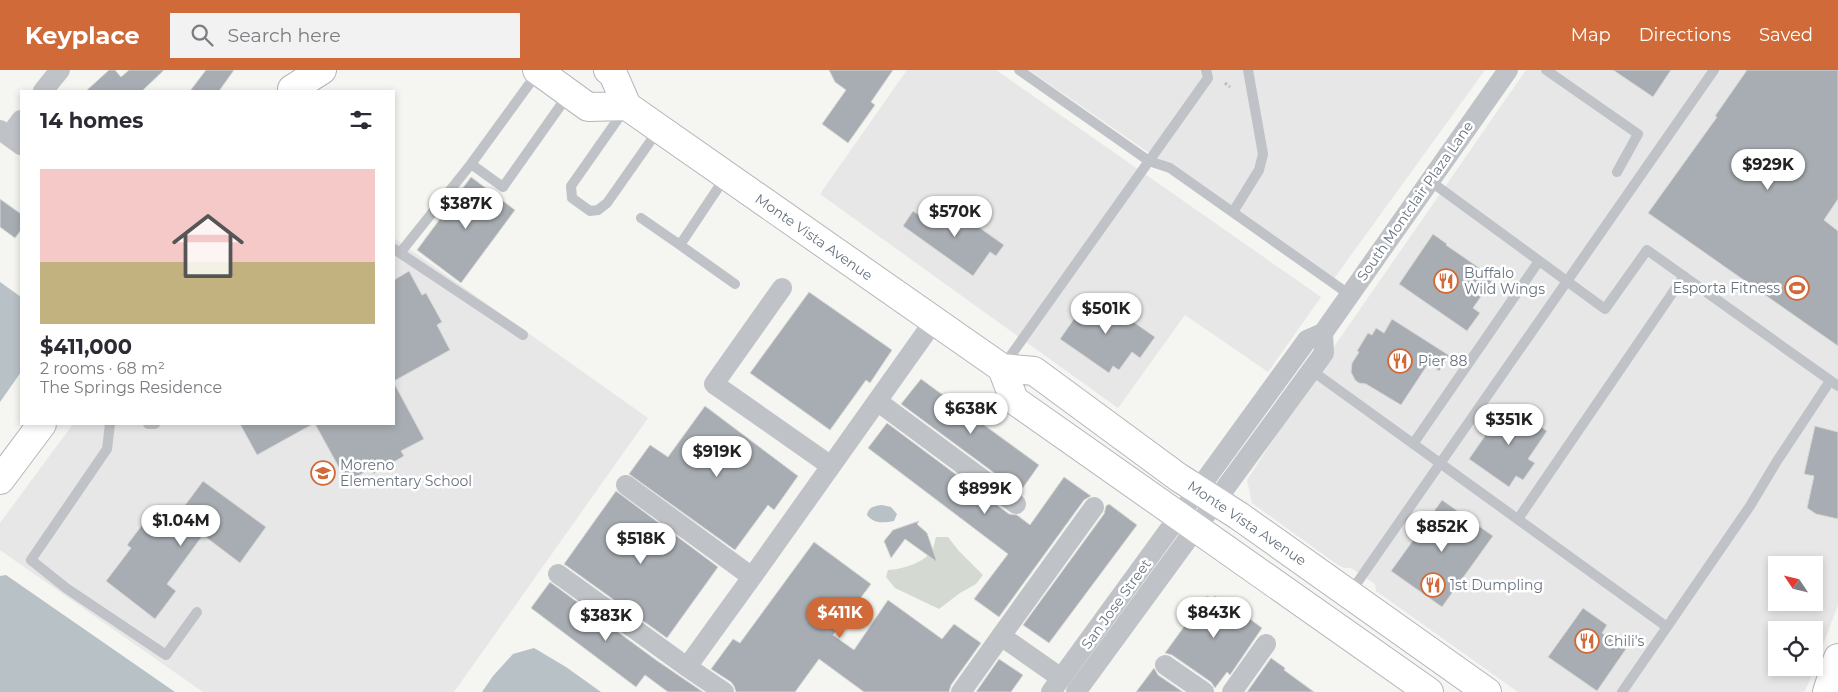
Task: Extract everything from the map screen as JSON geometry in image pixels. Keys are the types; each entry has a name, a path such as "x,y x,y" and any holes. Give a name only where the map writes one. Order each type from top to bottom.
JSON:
{"main road":[{"path":"294,86 322,70"},
{"path":"538,71 588,107 627,106 613,74 608,70"},
{"name":"Monte Vista Avenue","path":"627,106 1002,368 1034,371 1207,496 1239,516 1486,692"},
{"path":"1002,368 1014,400 1429,692"},
{"path":"0,480 41,425"},
{"path":"1827,692 1838,658"}],"street":[{"path":"44,90 60,70"},
{"name":"South Montclair Plaza Lane","path":"1207,496 1307,340 1323,333 1508,70"},
{"path":"10,137 20,122"},
{"path":"782,288 714,384 832,466"},
{"path":"688,667 934,320"},
{"name":"South Montclair Plaza Lane","path":"1188,522 1324,352 1323,333"},
{"path":"877,401 1016,504"},
{"path":"626,485 752,577"},
{"path":"960,692 1094,507"},
{"name":"San Jose Street","path":"1056,685 1188,522"},
{"name":"San Jose Street","path":"1076,692 1188,522"},
{"path":"558,574 724,692"},
{"path":"1001,636 1056,685"},
{"path":"1232,692 1266,644"},
{"path":"1164,665 1204,692"}],"lane":[{"path":"1020,70 1149,161 1170,168 1350,295"},
{"path":"1002,368 1208,78 1206,70"},
{"path":"1233,212 1259,170 1263,154 1248,70"},
{"path":"1546,70 1638,134 1617,172"},
{"path":"1349,594 1714,70"},
{"path":"523,335 397,251 471,164 538,71"},
{"path":"471,164 502,187 570,93"},
{"path":"627,106 571,186 572,198 590,211 598,210 607,203 659,129"},
{"path":"680,245 726,176"},
{"path":"1430,181 1606,309 1647,250 1834,384 1777,461 1750,506 1622,692"},
{"path":"641,218 736,284"},
{"path":"1413,444 1539,261"},
{"path":"1518,519 1684,276"},
{"path":"1311,370 1667,627"},
{"path":"110,425 107,449 31,560 66,588 166,655 197,612"}],"path":[{"path":"1225,83 1230,87"}],"shaded area":[{"path":"907,70 996,70 1321,297 1268,372 1185,315 1118,408 820,194"},
{"path":"1029,70 1485,70 1333,280"},
{"path":"1526,70 1838,70 1838,605 1823,645 1823,621 1768,621 1768,676 1811,676 1804,692 1518,692 1376,591 1375,584 1351,568 1344,568 1335,563 1252,503 1247,480 1331,351"},
{"name":"Moreno Elementary School","path":"395,239 648,418 454,692 203,692 0,550 0,523 72,425 395,425"},
{"path":"0,282 20,296 20,373 0,402"},
{"path":"874,506 891,507 897,514 894,521 879,522 867,515"},
{"path":"936,537 948,537 983,575 976,584 960,593 939,609 895,588 886,577 888,570 907,567 925,558 933,549"},
{"path":"6,575 175,692 0,692 0,576"},
{"path":"534,648 566,667 601,692 482,692 493,676 513,654"}],"building":[{"path":"109,70 115,70 121,77 129,70 164,70 143,90 87,90"},
{"path":"206,70 234,70 220,90 191,90"},
{"path":"829,70 893,70 871,102 875,105 848,143 822,124 846,90 835,82"},
{"path":"1613,70 1671,70 1653,97"},
{"path":"1747,70 1838,70 1838,199 1824,220 1838,231 1838,346 1648,213 1717,117 1715,116"},
{"path":"471,177 515,210 461,283 417,250"},
{"path":"0,199 20,213 20,231 15,238 0,227"},
{"path":"944,205 1004,245 996,256 990,252 973,276 903,226 913,211 927,220 937,206 942,209"},
{"name":"Buffalo Wild Wings","path":"1433,234 1494,278 1473,308 1480,313 1467,331 1399,284"},
{"path":"409,271 422,295 426,293 442,322 437,325 450,350 395,380 395,279"},
{"path":"809,292 892,350 870,383 866,380 830,430 750,373"},
{"path":"1092,293 1155,337 1140,358 1132,352 1119,370 1113,366 1109,373 1060,339"},
{"name":"Pier 88","path":"1392,319 1450,356 1439,371 1428,364 1401,405 1366,384 1359,383 1351,372 1352,363 1359,352 1357,351 1368,333 1372,335 1376,328 1384,333"},
{"path":"921,379 1039,465 1020,492 901,404"},
{"path":"395,385 424,439 401,451 404,456 373,474 370,469 347,482 316,425 395,425"},
{"path":"1507,404 1547,431 1528,459 1535,463 1523,480 1516,476 1509,487 1469,459"},
{"path":"705,406 798,476 774,510 768,505 735,550 629,474 650,445 668,457"},
{"path":"887,423 1009,514 1017,515 1030,525 1064,477 1091,496 1084,500 999,617 974,599 1008,554 868,448"},
{"path":"241,425 311,425 257,455"},
{"path":"1815,426 1838,432 1838,519 1816,514 1807,508 1814,476 1804,474"},
{"path":"203,481 266,527 240,563 203,535 167,584 176,591 155,619 106,581 131,548 127,545 148,517 166,531"},
{"path":"616,491 718,567 667,638 564,564"},
{"path":"1442,500 1493,536 1442,607 1391,571"},
{"path":"1109,504 1137,525 1049,643 1023,625 1104,514 1106,506"},
{"path":"919,521 917,524 927,533 937,562 905,539 891,558 884,541 893,530"},
{"path":"814,542 871,584 833,635 854,650 888,600 942,639 954,624 981,643 951,685 949,692 864,692 819,659 795,692 736,692 731,682 711,669 733,639 740,643"},
{"path":"550,582 703,692 668,692 645,675 636,687 531,608"},
{"path":"1207,596 1212,600 1215,596 1262,628 1230,675 1227,672 1215,688 1211,682 1172,655 1165,653 1186,624 1183,618 1194,603 1197,601 1201,604"},
{"name":"Chili's","path":"1583,608 1607,625 1602,633 1626,649 1597,691 1548,657"},
{"path":"1271,658 1285,668 1284,670 1314,692 1247,692"},
{"path":"999,659 1023,675 1011,692 976,692"},
{"path":"1154,668 1158,675 1183,692 1136,692"}],"place":[{"name":"Buffalo Wild Wings","path":"1446,281"},
{"name":"Esporta Fitness","path":"1797,288"},
{"name":"Pier 88","path":"1400,361"},
{"name":"Moreno Elementary School","path":"323,473"},
{"name":"1st Dumpling","path":"1433,585"},
{"name":"Chili's","path":"1587,641"}]}
